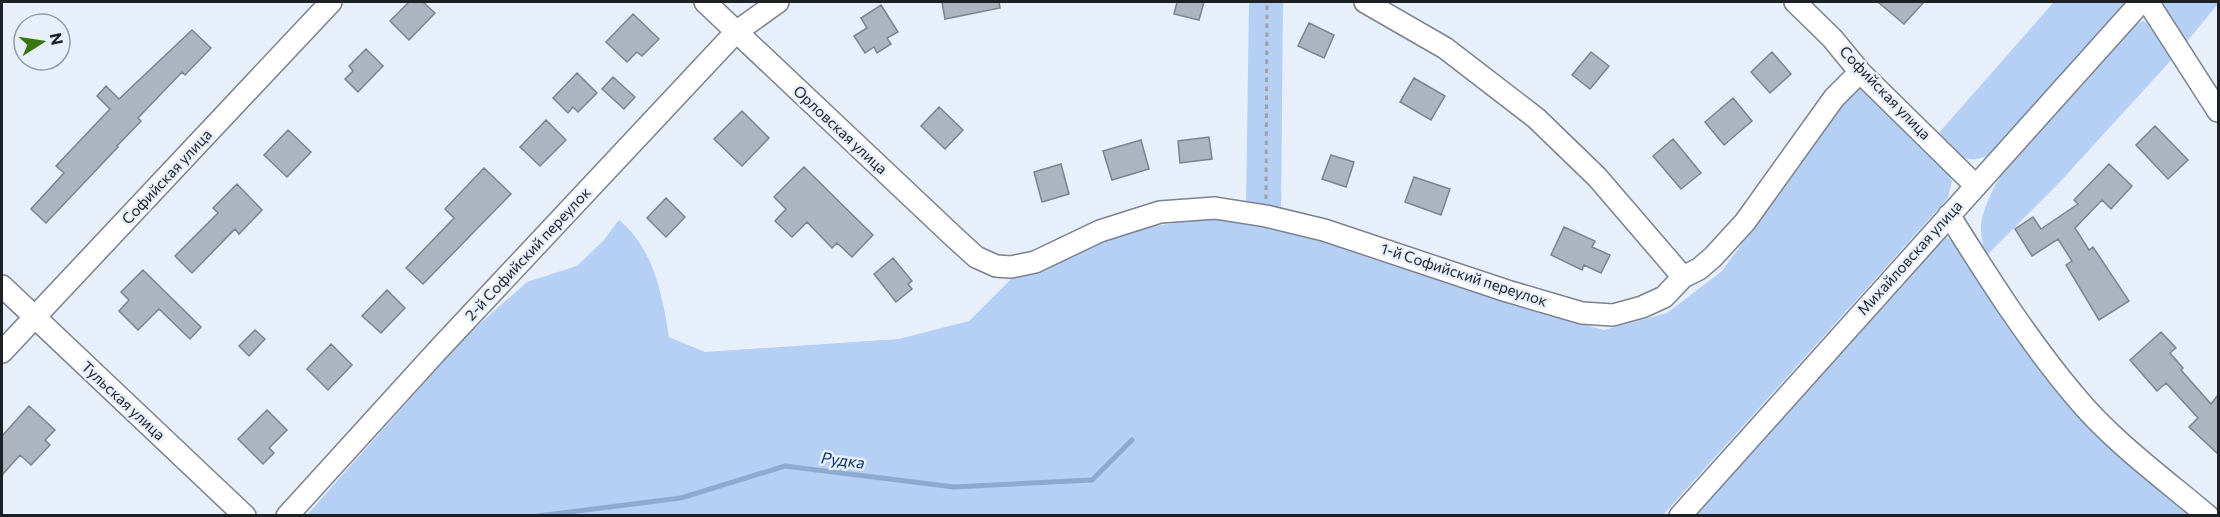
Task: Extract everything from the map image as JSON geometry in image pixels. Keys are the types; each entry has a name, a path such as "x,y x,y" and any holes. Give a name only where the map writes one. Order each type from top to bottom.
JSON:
{"street":[{"name":"Софийская улица","path":"2,352 331,2"},
{"name":"Орловская улица","path":"705,2 976,257"},
{"name":"2-й Софийский переулок","path":"287,516 438,350 736,32 778,2"},
{"path":"1365,2 1445,48 1536,118 1597,177 1683,277"},
{"name":"Софийская улица","path":"1795,2 1832,38 1860,72 1975,185"},
{"name":"Михайловская улица","path":"1680,516 2141,2"},
{"path":"2148,2 2218,111"},
{"name":"1-й Софийский переулок","path":"976,257 996,267 1011,267 1035,262 1100,231 1160,212 1215,208 1266,216 1376,246 1507,291 1582,313 1613,315 1642,308 1664,297 1683,277 1699,269 1713,257 1745,222 1834,98 1860,72"},
{"path":"1948,215 2012,316 2076,398 2127,447 2208,516"},
{"name":"Тульская улица","path":"2,286 245,516"}],"path":[{"path":"1266,216 1267,2"}],"shaded area":[{"path":"1249,2 1283,2 1281,213 1246,207"},
{"path":"2054,2 2128,2 1992,154 1982,158 1967,159 1956,153 1937,135"},
{"path":"2163,2 2218,2 2218,4 2184,45 2164,13"},
{"path":"2143,21 2158,29 2174,57 2058,184 1985,257 1981,225 1988,200 2020,147 2042,120 2130,27"},
{"path":"1859,89 1873,93 1945,166 1952,181 1948,198 1663,515 306,516 464,338 527,282 577,266 603,241 619,220 641,244 648,258 659,289 669,337 705,352 899,339 969,321 1012,278 1134,229 1210,218 1246,219 1382,255 1563,319 1604,330 1667,313 1722,271 1849,97"},
{"path":"1946,237 1962,249 2034,359 2195,516 1695,516 1935,243"}],"building":[{"path":"409,2 423,2 435,13 409,40 390,21"},
{"path":"942,2 999,2 1000,8 945,19"},
{"path":"1177,2 1204,2 1199,20 1174,14"},
{"path":"1878,2 1924,2 1904,24"},
{"path":"881,5 898,32 887,38 891,44 877,53 874,47 865,53 854,36 867,28 861,18"},
{"path":"633,14 659,39 642,56 637,52 627,62 606,42"},
{"path":"1309,23 1334,35 1324,58 1298,46"},
{"path":"192,30 211,48 185,75 182,72 138,118 141,121 46,223 31,209 64,173 56,166 110,109 97,96 106,86 119,99"},
{"path":"366,49 383,66 358,92 345,79 353,71 349,66"},
{"path":"1591,52 1609,66 1590,89 1572,75"},
{"path":"1772,52 1791,74 1770,93 1751,72"},
{"path":"577,73 597,93 578,112 573,107 568,113 553,98"},
{"path":"613,77 635,97 624,109 602,89"},
{"path":"1414,78 1445,96 1431,120 1400,102"},
{"path":"1733,98 1752,121 1724,145 1705,122"},
{"path":"939,107 963,130 945,149 921,126"},
{"path":"742,111 769,138 742,166 714,139"},
{"path":"546,120 566,140 540,166 520,147"},
{"path":"2155,126 2188,160 2168,179 2136,145"},
{"path":"288,130 311,152 287,177 264,155"},
{"path":"1209,137 1212,159 1180,163 1178,141"},
{"path":"1673,139 1701,173 1681,189 1653,156"},
{"path":"1141,140 1149,169 1112,180 1103,151"},
{"path":"1331,155 1354,162 1346,187 1322,179"},
{"path":"1061,164 1069,194 1042,202 1034,172"},
{"path":"2109,164 2132,186 2111,209 2102,200 2075,228 2089,250 2093,247 2129,301 2099,320 2066,265 2072,261 2058,239 2032,256 2015,229 2033,217 2041,229 2078,204 2074,200"},
{"path":"804,167 873,235 852,257 837,243 832,248 807,222 792,237 775,221 786,209 774,197"},
{"path":"484,168 511,194 423,284 406,268 454,218 445,209"},
{"path":"1414,177 1450,189 1441,215 1405,202"},
{"path":"237,184 262,210 239,234 235,229 192,273 175,256 218,213 213,208"},
{"path":"666,198 685,217 666,237 647,218"},
{"path":"1564,227 1595,241 1592,247 1610,255 1601,273 1584,265 1582,270 1551,255"},
{"path":"893,258 912,281 908,284 912,289 896,302 874,274"},
{"path":"143,270 201,327 190,339 159,309 138,330 119,311 129,300 121,292"},
{"path":"387,290 405,308 381,333 362,316"},
{"path":"255,330 265,339 249,356 239,346"},
{"path":"2161,332 2176,348 2170,353 2183,368 2181,370 2211,404 2218,395 2218,454 2189,427 2198,418 2166,383 2157,391 2130,360"},
{"path":"331,344 352,365 328,390 307,369"},
{"path":"29,406 55,430 45,440 50,445 31,465 20,455 2,475 2,436"},
{"path":"267,410 287,430 269,448 274,453 263,464 238,439"}],"waterway":[{"name":"Рудка","path":"538,516 681,498 785,466 954,487 1092,480 1132,440"}]}
